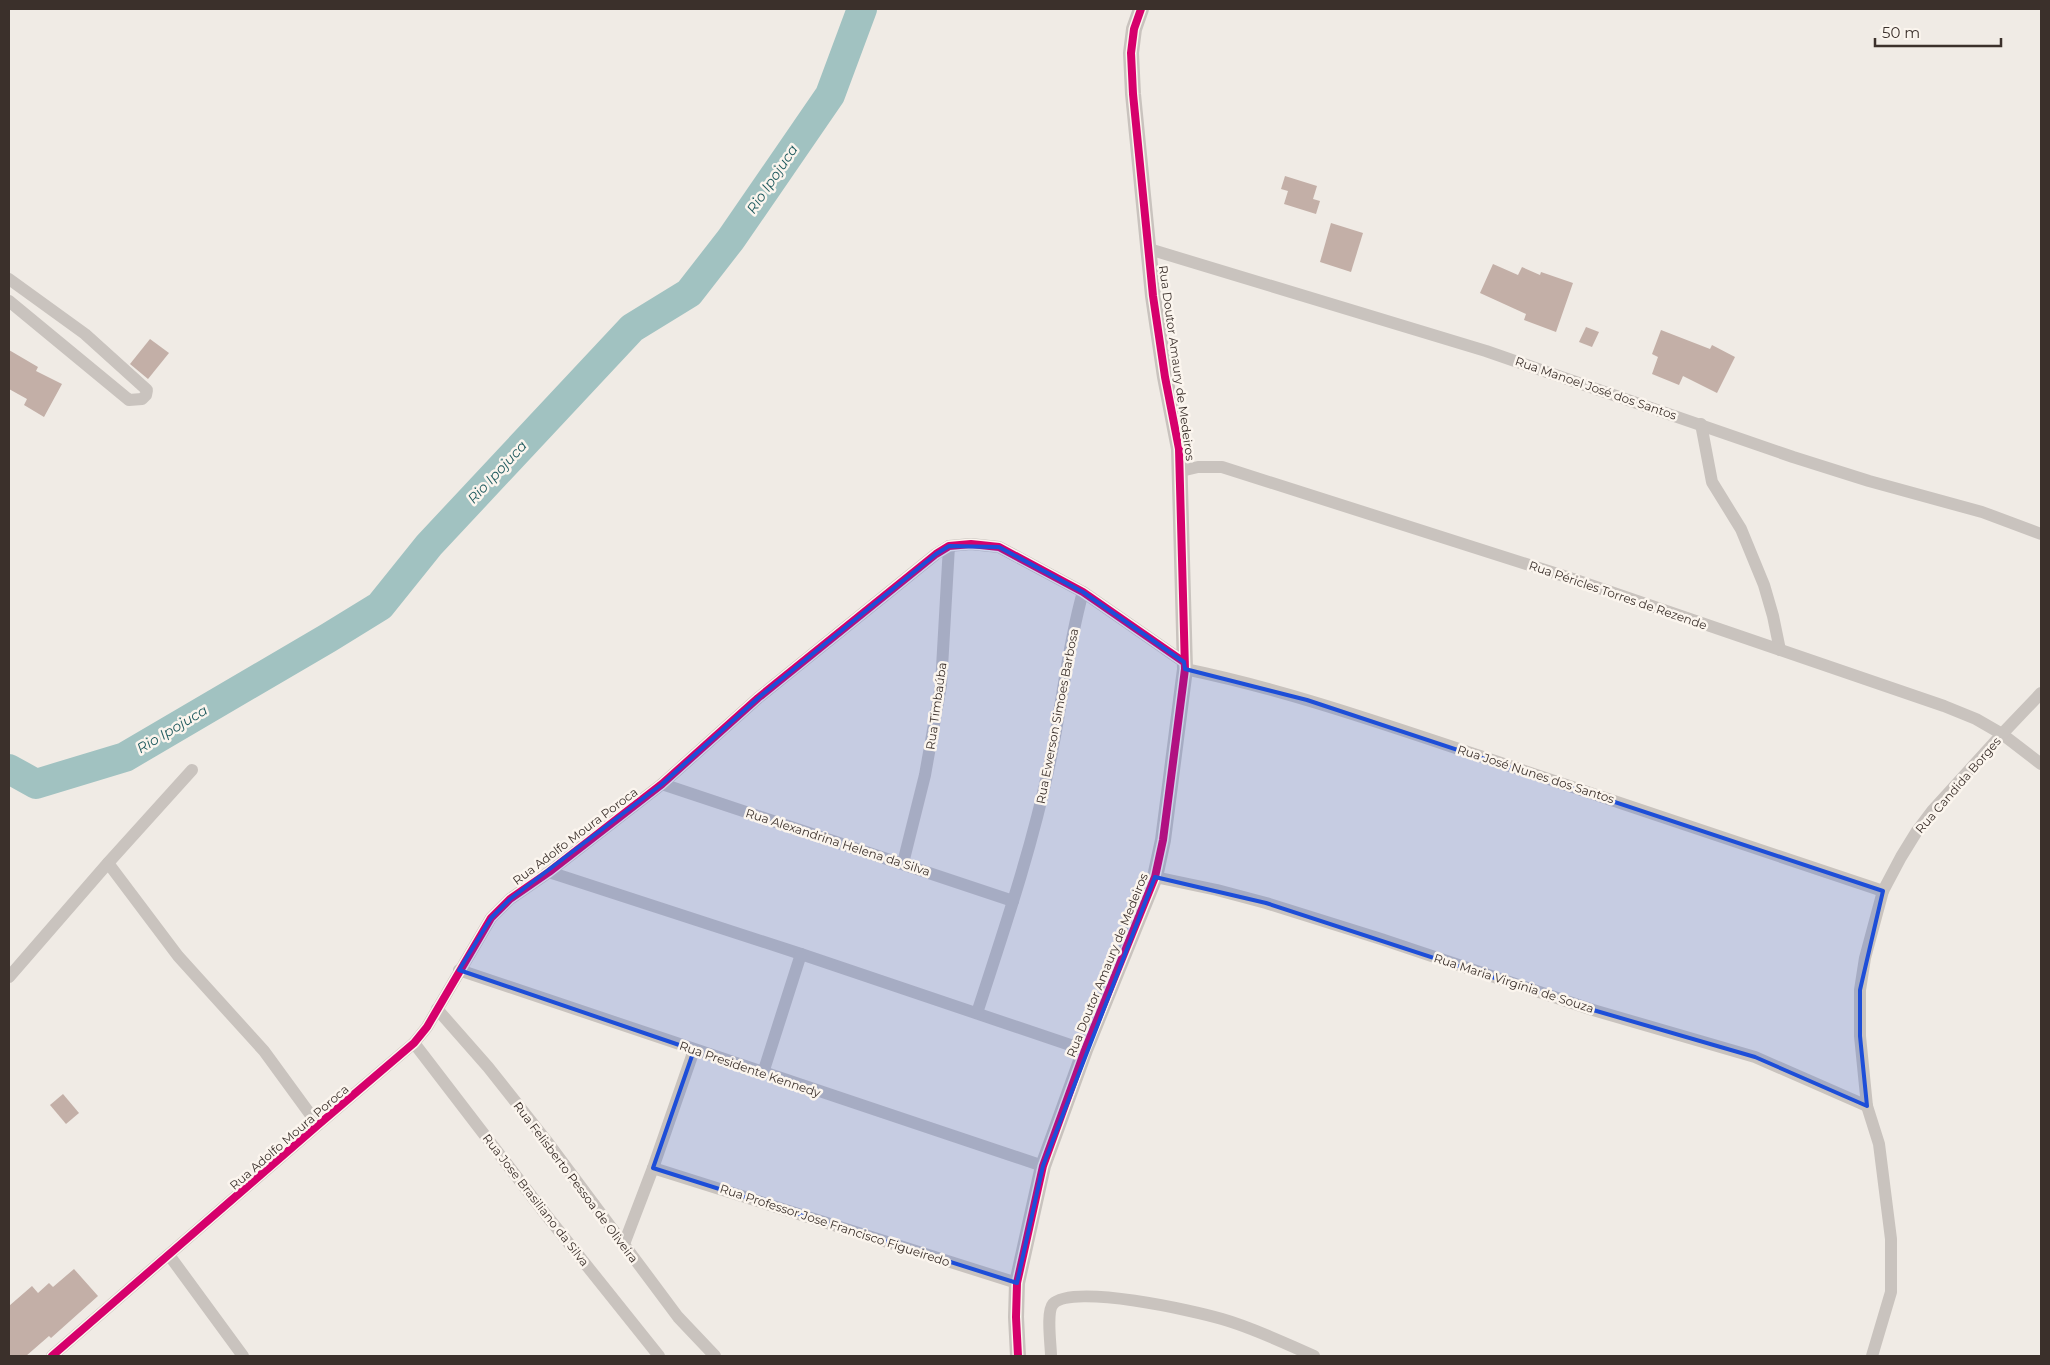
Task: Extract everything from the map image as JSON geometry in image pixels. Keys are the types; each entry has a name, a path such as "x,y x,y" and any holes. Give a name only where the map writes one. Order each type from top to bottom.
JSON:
{"street":[{"name":"Rua Doutor Amaury de Medeiros","path":"1018,1356 1017,1283 1043,1166 1085,1050 1155,877 1163,840 1184,665 1181,471 1179,449 1154,305 1136,133 1131,53 1134,29 1141,9"},
{"name":"Rua Manoel José dos Santos","path":"1149,249 1486,351 1869,481 1982,512 2041,534"},
{"path":"9,279 84,334 136,378 147,390 146,395 142,399 129,400 9,301"},
{"path":"1701,424 1712,482 1741,529 1764,585 1780,650"},
{"name":"Rua Péricles Torres de Rezende","path":"1181,471 1204,466 1222,467 1567,577 1944,706 1976,719 2002,734 2041,764"},
{"path":"949,546 971,544 998,547 1083,592 1184,665"},
{"name":"Rua Adolfo Moura Poroca","path":"52,1356 414,1043 427,1027 491,918 510,899 549,872 662,784 758,698 936,554 949,546"},
{"name":"Rua Timbaúba","path":"903,863 925,775 941,685 949,546"},
{"name":"Rua Ewerson Simoes Barbosa","path":"977,1013 1028,857 1050,761 1068,651 1083,592"},
{"name":"Rua José Nunes dos Santos","path":"1184,665 1307,700 1883,891"},
{"name":"Rua Candida Borges","path":"1872,1356 1891,1292 1892,1239 1879,1144 1867,1106 1860,1036 1860,990 1865,958 1883,891 1917,831 1932,811 2041,693"},
{"path":"9,977 192,770"},
{"name":"Rua Alexandrina Helena da Silva","path":"662,784 1013,901"},
{"path":"108,863 178,956 264,1051 318,1125"},
{"path":"549,872 801,954 1085,1050"},
{"name":"Rua Maria Virgínia de Souza","path":"1155,877 1266,903 1593,1010 1755,1057 1867,1106"},
{"path":"763,1073 801,954"},
{"name":"Rua Presidente Kennedy","path":"459,970 1043,1166"},
{"name":"Rua Felisberto Pessoa de Oliveira","path":"437,1009 488,1067 678,1316 715,1356"},
{"name":"Rua Jose Brasiliano da Silva","path":"414,1043 543,1211 659,1356"},
{"path":"624,1244 654,1168 694,1050"},
{"name":"Rua Professor Jose Francisco Figueiredo","path":"654,1168 1017,1283"},
{"path":"169,1255 243,1356"},
{"path":"1051,1356 1050,1308 1054,1302 1061,1298 1095,1296 1159,1304 1197,1312 1250,1329 1314,1356"}],"highlighted area":[{"path":"949,546 999,547 1083,592 1184,662 1185,669 1307,700 1883,891 1860,990 1860,1036 1867,1106 1755,1057 1593,1010 1266,903 1155,877 1043,1166 1017,1283 653,1168 694,1050 459,970 491,918 510,899 662,784 758,698 936,554"}],"building":[{"path":"1285,176 1317,186 1313,199 1320,201 1316,214 1284,204 1288,191 1281,189"},
{"path":"1331,223 1363,233 1351,272 1320,262"},
{"path":"1493,264 1518,275 1522,267 1540,275 1541,272 1573,283 1556,332 1524,320 1526,314 1480,293"},
{"path":"1586,327 1599,332 1592,347 1579,342"},
{"path":"1661,330 1710,349 1712,345 1735,357 1717,393 1683,376 1679,385 1652,374 1658,357 1652,354"},
{"path":"150,339 169,353 148,379 130,364"},
{"path":"9,350 38,367 36,371 62,384 44,417 24,405 27,399 9,389"},
{"path":"63,1094 79,1113 66,1124 50,1105"},
{"path":"74,1269 98,1296 51,1338 49,1336 26,1356 9,1356 9,1306 32,1286 38,1293 49,1283 53,1287"}],"waterway":[{"name":"Rio Ipojuca","path":"9,769 36,784 125,757 380,606 429,545 632,328 689,293 731,239 830,95 862,9"}],"cycle path":[{"path":"1018,1356 1017,1283 1043,1166 1085,1050 1155,877 1163,840 1185,669 1179,449 1165,377 1153,296 1133,94 1131,53 1134,29 1141,9"},
{"path":"52,1356 414,1043 427,1027 491,918 510,899 549,872 662,784 758,698 936,554 949,546 971,544 999,547 1083,592 1184,662"}]}
